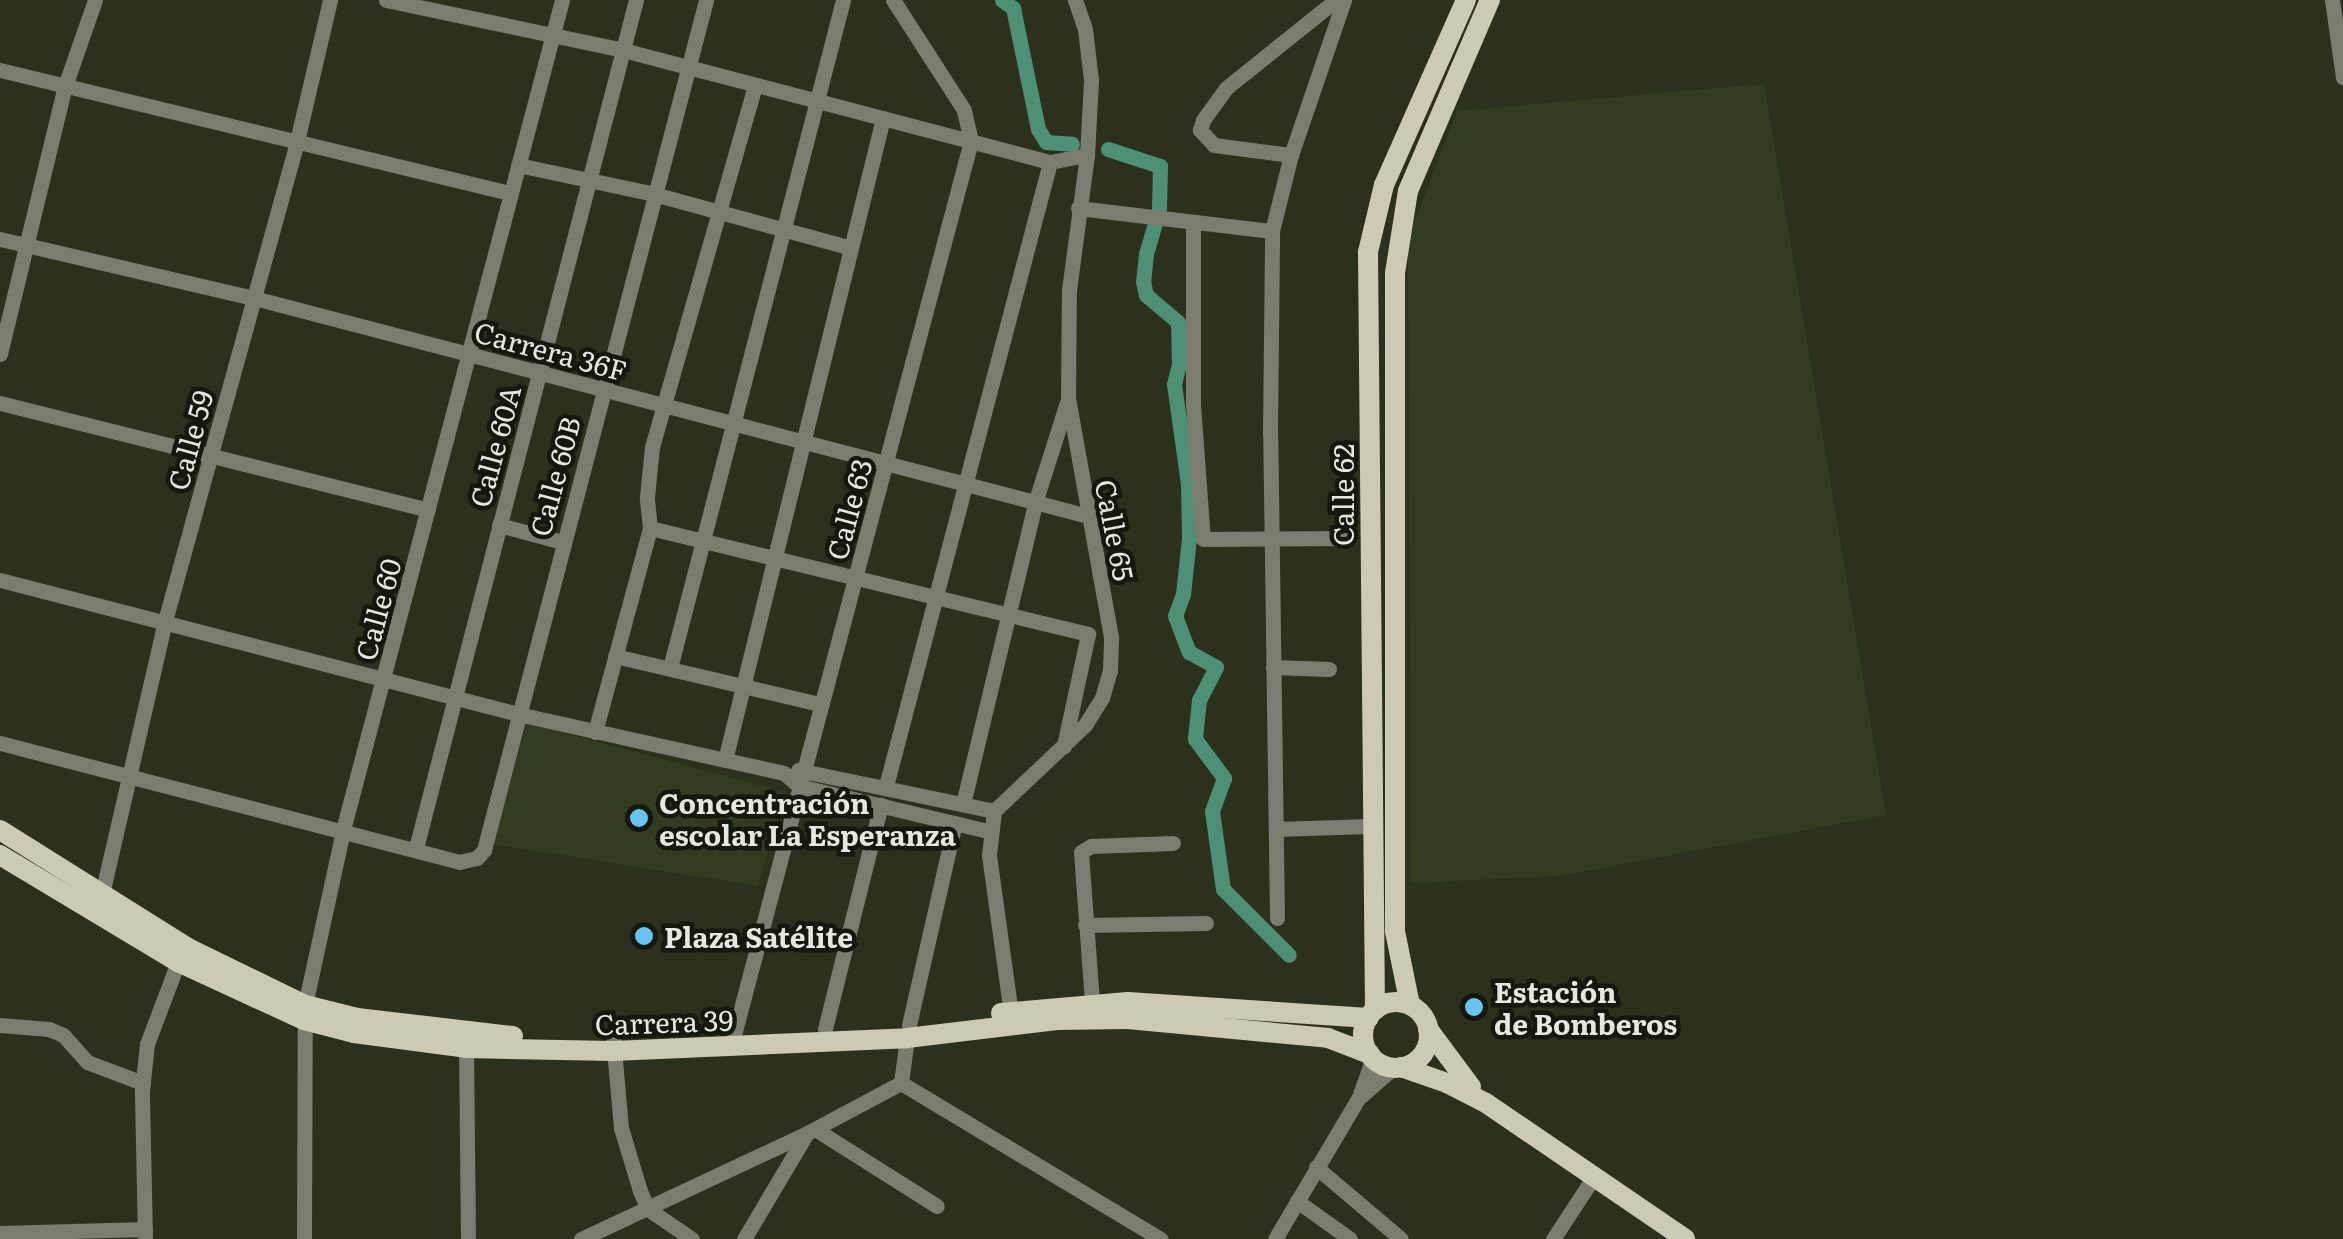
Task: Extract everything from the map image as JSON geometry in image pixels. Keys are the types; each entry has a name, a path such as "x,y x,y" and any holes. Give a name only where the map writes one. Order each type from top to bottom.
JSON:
{"main road":[{"name":"Calle 62","path":"1371,1014 1368,252 1384,184 1466,0"},
{"name":"Calle 62","path":"1410,1005 1396,931 1394,273 1408,190 1490,0"},
{"name":"Carrera 39","path":"0,830 205,957 304,1012 465,1033 613,1045"},
{"name":"Carrera 39","path":"0,855 178,962 354,1032 466,1048 908,1032 1092,1002 1371,1014"},
{"path":"1428,1029 1423,1054 1384,1062 1363,1036 1371,1014 1392,1002 1410,1005 1422,1014 1456,1072 1486,1103 1685,1239"},
{"name":"Carrera 39","path":"1011,1018 1156,1020 1328,1038 1384,1062 1447,1082 1486,1103"},
{"name":"Carrera 39","path":"732,1039 824,1029 908,1032"}],"street":[{"path":"0,354 64,89 95,0"},
{"name":"Calle 59","path":"102,894 165,621 297,141 330,0"},
{"path":"386,0 623,50 1050,162 1087,155"},
{"name":"Calle 60","path":"304,1239 304,1012 343,830 562,0"},
{"name":"Calle 60A","path":"416,848 636,0"},
{"name":"Calle 60B","path":"416,848 459,862 477,858 484,850 706,0"},
{"path":"893,0 964,110 971,142"},
{"path":"1290,155 1214,144 1200,130 1226,88 1336,0"},
{"path":"1277,918 1271,538 1272,231 1290,155 1344,0"},
{"path":"2332,0 2343,77"},
{"path":"670,668 786,231 841,1"},
{"name":"Calle 65","path":"994,811 1064,746 1102,698 1110,670 1111,637 1068,398 1066,348 1078,208 1087,155 1090,80 1082,2"},
{"path":"0,70 64,89 510,193"},
{"path":"595,732 650,528 648,474 755,84"},
{"path":"725,760 883,118"},
{"name":"Calle 63","path":"732,1039 971,142"},
{"path":"886,786 1050,162"},
{"path":"518,165 654,194 851,248"},
{"path":"1078,208 1272,231"},
{"path":"1192,224 1192,404 1203,539 1350,538"},
{"name":"Carrera 36F","path":"0,238 254,298 1088,516"},
{"path":"963,804 1034,504 1068,398"},
{"path":"0,403 428,510"},
{"path":"498,525 563,542"},
{"path":"650,528 855,581 1088,634 1064,746"},
{"path":"0,580 453,698 784,774 800,786 988,831"},
{"path":"615,656 820,704"},
{"path":"1273,667 1329,670"},
{"path":"0,743 416,848"},
{"path":"784,774 804,768 994,811 988,831 1011,1018"},
{"path":"824,1029 881,805"},
{"path":"901,1083 908,1032 955,823"},
{"path":"1276,830 1370,826"},
{"path":"1092,1002 1078,858 1085,848 1172,843"},
{"path":"1085,925 1206,923"},
{"path":"0,1233 145,1234 142,1083 147,1044 178,962"},
{"path":"0,1025 48,1029 63,1035 87,1062 142,1083"},
{"path":"613,1045 621,1128 648,1209 692,1239"},
{"path":"466,1048 468,1239"},
{"path":"1275,1239 1384,1062"},
{"path":"581,1239 811,1131 901,1083"},
{"path":"901,1083 1160,1239"},
{"path":"811,1131 937,1206"},
{"path":"744,1239 811,1131"},
{"path":"1316,1167 1401,1239"},
{"path":"1553,1239 1593,1178"},
{"path":"1297,1201 1350,1239"}],"shaded area":[{"path":"1764,84 1886,815 1559,876 1411,883 1408,238 1457,111"},
{"name":"Concentración escolar La Esperanza","path":"527,723 785,792 758,886 493,844"}],"waterway":[{"path":"1002,0 1013,8 1038,129 1046,142 1072,144"},
{"path":"1108,149 1160,166 1159,209 1143,281 1146,295 1178,322 1179,364 1174,384 1188,484 1189,538 1183,594 1175,616 1189,652 1216,667 1199,700 1195,739 1224,778 1212,811 1223,889 1289,955"}],"place":[{"name":"Concentración escolar La Esperanza","path":"639,818"},
{"name":"Plaza Satélite","path":"644,936"},
{"name":"Estación de Bomberos","path":"1474,1007"}]}
